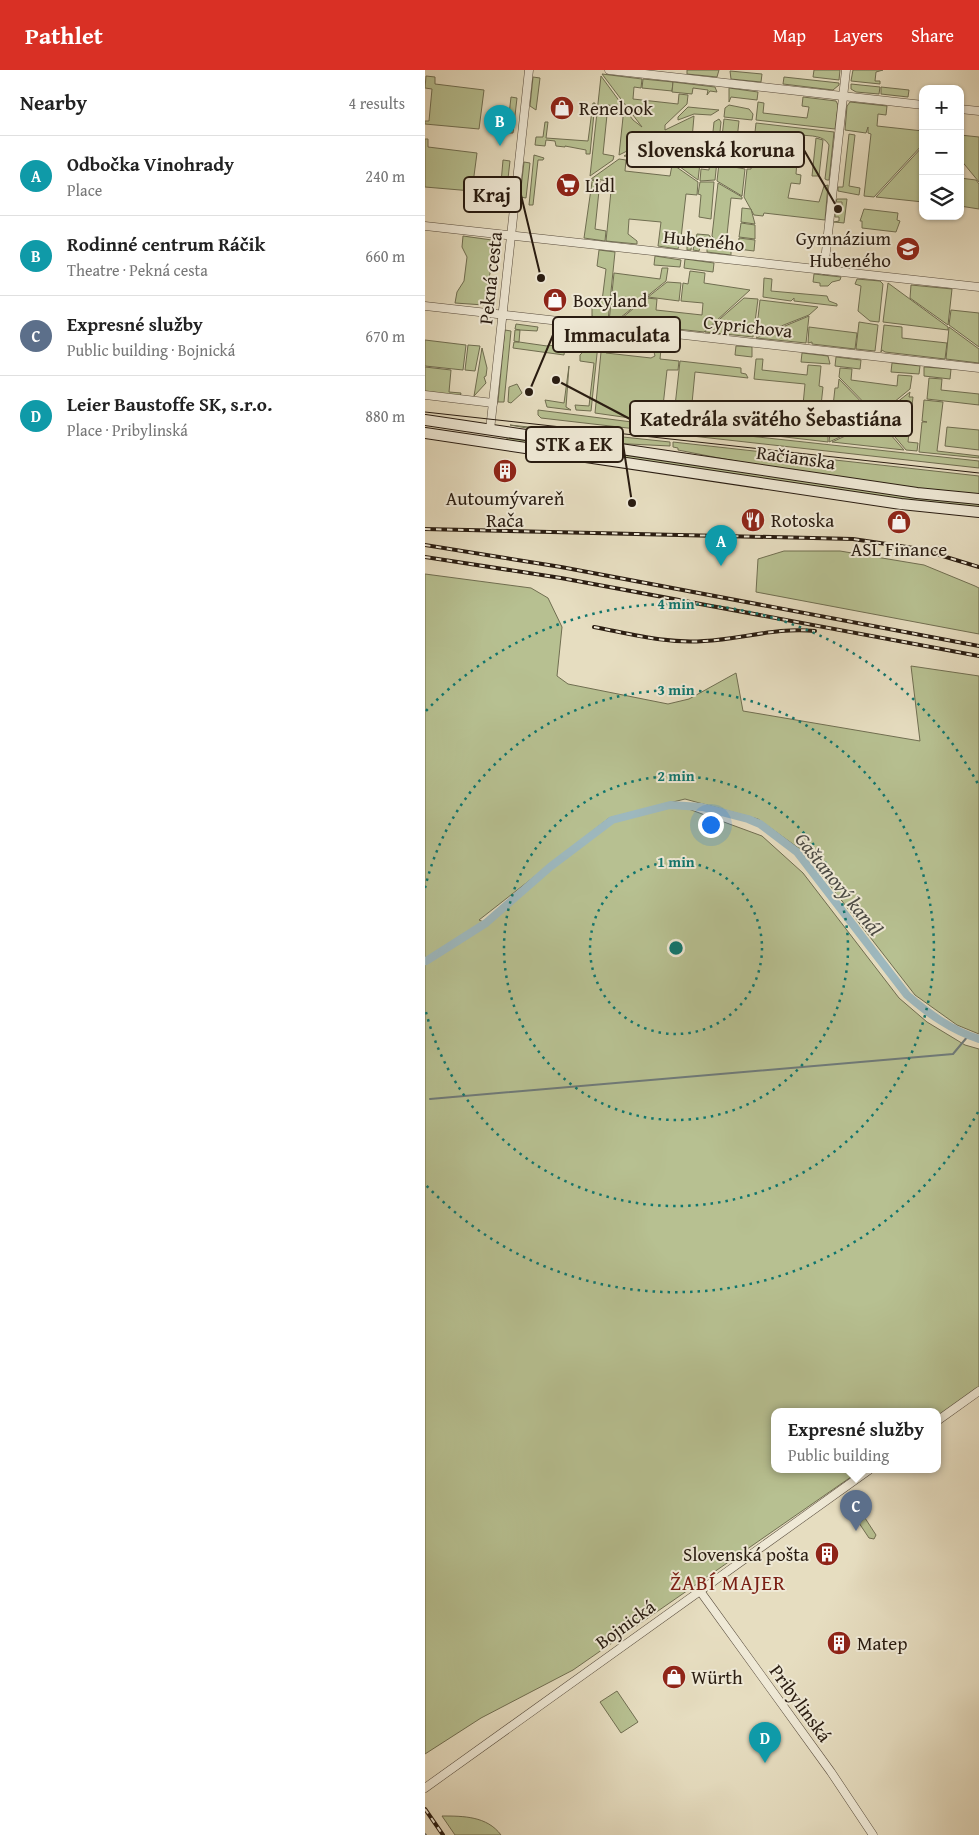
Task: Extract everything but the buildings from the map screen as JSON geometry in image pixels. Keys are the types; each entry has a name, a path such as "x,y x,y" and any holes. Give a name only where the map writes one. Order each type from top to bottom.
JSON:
{"main road":[{"name":"Račianska","path":"425,420 927,494 979,499"},
{"path":"467,440 490,430 504,446"},
{"name":"Račianska","path":"425,433 901,504 979,512"}],"street":[{"name":"Pekná cesta","path":"490,430 529,70"},
{"path":"609,70 634,71 919,105"},
{"path":"824,270 846,70"},
{"path":"964,109 979,111"},
{"name":"Hubeného","path":"425,226 979,287"},
{"name":"Cyprichova","path":"425,306 979,368"},
{"path":"425,395 493,403"},
{"path":"941,1418 979,1391"},
{"name":"Bojnická","path":"425,1788 865,1473"},
{"name":"Pribylinská","path":"701,1591 831,1772 873,1835"}],"green space":[{"path":"687,70 719,70 717,77 687,74"},
{"path":"814,70 840,70 839,80 813,77"},
{"path":"853,70 883,70 876,72 875,81 880,81 880,84 851,81"},
{"path":"730,71 762,74 761,82 731,79"},
{"path":"602,74 642,79 641,88 634,87 633,99 678,104 679,94 688,95 687,104 665,125 665,130 694,116 690,162 700,163 698,180 676,164 662,148 671,161 624,156 641,146 639,145 619,155 624,108 633,120 642,127"},
{"path":"426,76 435,77 435,84 484,90 479,129 425,124 425,121 429,121 432,89 425,88"},
{"path":"601,76 620,102 619,107 608,105 603,154 614,156 613,160 590,176"},
{"path":"533,77 540,78 536,110 530,106"},
{"path":"784,77 839,83 839,85 833,90 783,84"},
{"path":"643,79 673,82 672,91 642,88"},
{"path":"673,82 715,87 717,92 710,91 707,95 708,90 693,88 692,94 672,92"},
{"path":"851,84 880,87 879,94 856,92 851,89"},
{"path":"881,87 909,90 908,97 881,94"},
{"path":"729,88 758,92 757,100 731,97 729,102"},
{"path":"511,97 517,98 513,133 507,133"},
{"path":"803,97 836,101 838,105 835,129 756,120 758,102 764,103 763,113 807,118 809,107 802,106"},
{"path":"850,102 887,106 886,115 878,114 877,126 919,131 919,148 874,197 864,196 871,134 868,133 868,127 866,133 845,130 847,106"},
{"path":"593,103 595,103 590,154 586,154 586,150 556,146 555,141 546,140 545,146 535,145 536,137 543,137 545,122 548,122 546,138 588,141"},
{"path":"729,105 749,109 753,114 752,120 724,117 725,108"},
{"path":"688,107 719,110 711,115 694,114 678,120 678,117"},
{"path":"719,119 721,122 715,180 700,181 701,169 709,170 714,122"},
{"path":"724,119 739,121 734,167 745,169 742,196 717,181"},
{"path":"756,123 834,132 829,180 825,179 829,145 824,139 800,135 795,161 797,161 796,174 801,175 800,184 791,183 788,198 819,202 824,186 828,185 825,220 764,213 763,216 754,215 744,197 747,169 751,169"},
{"path":"849,134 855,135 849,186 860,188 859,195 838,191 838,187 843,187"},
{"path":"964,135 979,137 979,182 964,164"},
{"path":"816,138 823,140 819,176 812,176"},
{"path":"425,139 428,139 428,147 477,153 472,191 425,187"},
{"path":"919,150 919,202 876,197"},
{"path":"534,155 544,158 543,160 538,160 533,205 529,205"},
{"path":"619,159 626,160 625,171 670,176 672,165 698,182 697,195 686,194 681,238 692,240 691,250 687,250 687,245 679,244 678,249 658,246 661,222 629,219 628,234 637,241 637,244 606,241 612,181 591,179"},
{"path":"503,160 510,161 506,196 500,195"},
{"path":"524,162 530,163 526,198 520,197"},
{"path":"964,178 976,180 979,184 979,209 964,207"},
{"path":"590,180 600,181 595,229 606,231 605,241 584,238 592,182"},
{"path":"700,182 714,182 711,219 699,217 701,195 698,194"},
{"path":"718,183 742,197 742,199 731,198 726,244 737,245 734,249 720,245 712,236"},
{"path":"837,199 847,199 844,223 834,222 839,221 839,217 835,217 836,204 842,206 842,202 836,202"},
{"path":"742,208 751,209 755,224 741,222"},
{"path":"864,209 898,213 897,220 900,221 896,232 862,228 862,221 860,221"},
{"path":"741,223 755,225 755,239 739,237"},
{"path":"697,234 709,235 716,245 731,250 731,255 707,252 707,248 700,247 699,251 693,250"},
{"path":"463,236 492,240 490,273 484,305 455,303 457,292 464,281 467,257 462,247"},
{"path":"739,238 755,240 754,251 738,249"},
{"path":"599,250 615,252 608,321 592,316 592,302 602,301 606,269 597,266"},
{"path":"655,256 681,260 680,267 654,265"},
{"path":"685,259 714,263 713,272 684,268"},
{"path":"662,268 668,268 666,281 615,322 609,322 614,273 660,279"},
{"path":"690,271 705,273 704,283 750,290 704,332 642,325 642,320 628,318 626,323 627,318 622,318 646,298 657,299 656,310 702,315 703,303 681,301 683,283 688,284"},
{"path":"814,274 841,277 840,280 832,282 828,286 820,286 820,283 813,282"},
{"path":"764,278 772,279 771,291 827,296 829,301 837,304 837,306 794,301 794,298 791,301 763,297"},
{"path":"857,279 880,281 883,284 879,322 870,321 858,311 861,286 855,284"},
{"path":"667,282 681,283 679,301 648,297"},
{"path":"888,283 948,327 948,330 883,322"},
{"path":"911,285 952,289 948,325 910,298"},
{"path":"744,298 758,299 753,337 705,332"},
{"path":"760,300 818,307 809,315 756,336"},
{"path":"951,310 979,313 979,347 949,325"},
{"path":"809,316 806,343 756,338"},
{"path":"859,322 878,325 875,351 856,349"},
{"path":"516,324 538,327 537,331 520,330 515,329"},
{"path":"884,325 902,327 902,338 947,343 945,359 885,352 882,350 881,352"},
{"path":"809,327 857,333 855,349 808,343"},
{"path":"949,327 979,349 979,363 946,359"},
{"path":"505,330 511,331 504,402 498,402"},
{"path":"515,330 520,330 519,342 514,341"},
{"path":"563,330 567,330 564,355 513,348 514,342 563,348 566,337 562,335"},
{"path":"583,332 599,334 581,353"},
{"path":"599,335 591,411 576,410 575,405 589,406 594,363 580,361 580,355"},
{"path":"647,336 675,339 674,348 646,345"},
{"path":"425,340 466,345 463,370 425,366"},
{"path":"602,342 606,342 606,353 651,358 655,356 653,348 661,349 660,359 679,361 678,370 667,370 662,415 672,417 672,424 595,413"},
{"path":"468,345 480,346 475,371 465,370"},
{"path":"736,346 752,347 752,357 735,355"},
{"path":"482,348 487,368 486,376 484,377 486,383 474,396"},
{"path":"802,353 828,356 830,364 801,362"},
{"path":"836,357 861,360 860,369 835,366"},
{"path":"756,359 763,359 762,370 807,375 808,365 821,366 819,386 823,387 818,433 828,434 828,442 673,424 680,361 741,368 741,373 746,374 748,378 695,372 690,424 800,436 805,384 754,379"},
{"path":"892,363 920,366 919,374 891,372"},
{"path":"569,366 566,407 571,410 547,407 545,400 564,403"},
{"path":"425,367 451,370 449,392 461,393 460,397 425,394"},
{"path":"924,367 951,369 950,379 924,376"},
{"path":"840,368 852,369 851,380 897,386 898,375 912,376 910,389 877,416 839,377"},
{"path":"929,378 942,379 941,390 979,394 979,405 927,399"},
{"path":"839,379 875,416 862,427 829,442 835,388 838,388"},
{"path":"517,384 522,393 511,403 508,402 509,387"},
{"path":"910,392 909,397 913,397 908,442 918,443 917,451 906,450 878,417"},
{"path":"924,400 943,402 937,451 979,456 979,458 919,452 922,422 927,422 922,421"},
{"path":"538,410 671,427 671,433 541,418 538,415"},
{"path":"876,418 904,450 832,442 863,428"},
{"path":"510,425 670,442 670,446 609,443"},
{"path":"947,427 979,430 979,450 945,446"},
{"path":"675,428 979,461 979,468 674,434"},
{"path":"507,437 979,503 979,508 941,505 514,442 507,440"},
{"path":"673,442 979,476 979,495 865,482 753,464 678,450 678,448 673,447"},
{"path":"784,551 840,551 924,565 975,586 979,588 979,634 756,592 758,559"},
{"path":"425,574 531,588 548,598 562,627 557,676 568,684 668,704 689,699 736,673 743,711 920,741 911,666 979,676 979,1034 957,1025 915,995 804,852 758,819 685,799 609,818 479,920 486,923 550,867 612,820 675,804 762,836 803,873 899,998 927,1022 965,1045 979,1049 979,1388 941,1414 941,1408 771,1408 771,1473 857,1473 573,1670 481,1718 425,1754"},
{"path":"865,1518 876,1535 874,1539 869,1538 859,1523"},
{"path":"617,1691 638,1722 621,1733 600,1702"},
{"path":"442,1816 474,1818 489,1824 501,1835 455,1835"}],"waterway":[{"name":"Gaštanový kanál","path":"426,961 486,923 550,867 612,820 670,805 702,807 760,824 797,852 907,995 941,1021 979,1039"},
{"path":"430,1099 953,1054 968,1036"}],"tram line":[{"path":"425,412 979,473"}],"railway":[{"path":"425,529 853,539 920,549 979,567"},
{"path":"425,545 561,567 979,646"},
{"path":"425,557 561,578 979,656"},
{"path":"594,627 649,638 690,642 773,632 815,631"},
{"path":"425,1809 443,1835"}],"place":[{"name":"Renelook","path":"562,108"},
{"name":"Rodinné centrum Ráčik","path":"500,146"},
{"name":"Lidl","path":"568,185"},
{"name":"Slovenská koruna","path":"838,209"},
{"name":"Gymnázium Hubeného","path":"908,249"},
{"name":"Kraj","path":"541,278"},
{"name":"Boxyland","path":"555,300"},
{"name":"Katedrála svätého Šebastiána","path":"556,380"},
{"name":"Immaculata","path":"529,392"},
{"name":"Autoumývareň Rača","path":"505,471"},
{"name":"STK a EK","path":"632,503"},
{"name":"Rotoska","path":"753,520"},
{"name":"ASL Finance","path":"899,522"},
{"name":"Odbočka Vinohrady","path":"721,566"},
{"name":"Expresné služby","path":"856,1531"},
{"name":"Slovenská pošta","path":"827,1554"},
{"name":"Matep","path":"839,1643"},
{"name":"Würth","path":"674,1677"},
{"name":"Leier Baustoffe SK, s.r.o.","path":"765,1763"}],"district":[{"name":"ŽABÍ MAJER","path":"728,1583"}]}
